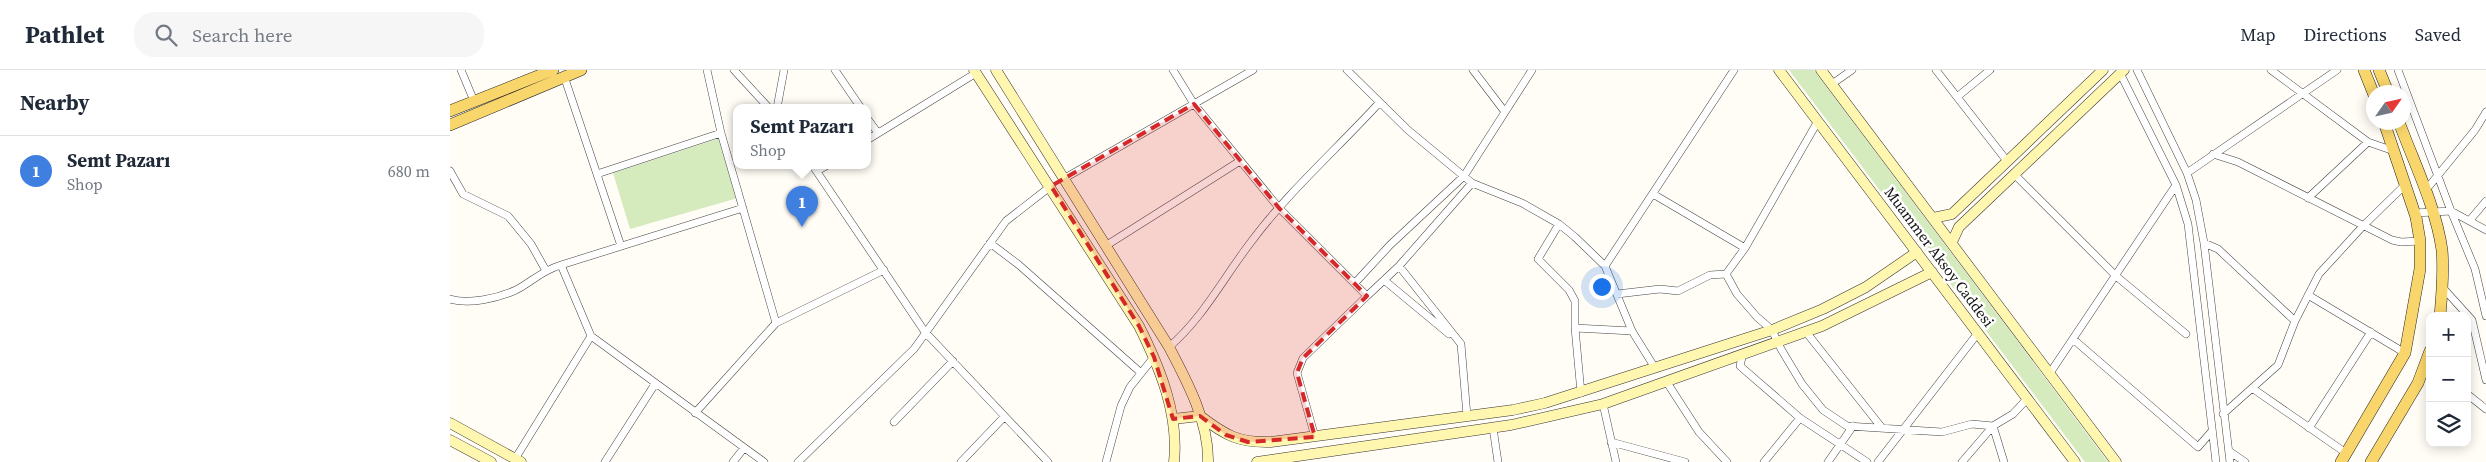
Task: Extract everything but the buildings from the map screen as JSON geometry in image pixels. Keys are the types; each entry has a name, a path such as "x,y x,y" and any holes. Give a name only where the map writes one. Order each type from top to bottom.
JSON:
{"main road":[{"path":"450,111 553,70"},
{"path":"450,125 581,70"},
{"path":"2364,70 2370,85"},
{"path":"2379,70 2385,85"},
{"path":"2344,458 2405,353 2420,269 2420,241 2415,213 2387,130"},
{"path":"2402,130 2432,212 2441,248 2440,312"},
{"path":"2371,462 2426,368"}],"street":[{"path":"461,70 474,101"},
{"path":"708,70 721,133 776,324"},
{"path":"734,70 765,104"},
{"path":"777,104 784,70"},
{"path":"835,70 857,104"},
{"path":"996,70 1169,347 1200,416 1207,437 1208,462"},
{"path":"1173,70 1194,104 1279,208 1367,296"},
{"path":"798,462 914,349 1006,221 1064,178 1253,70"},
{"path":"1347,70 1379,103 1472,183 1522,202 1559,224 1604,266 1632,331 1655,368 1666,381 1699,432 1727,462"},
{"path":"1473,70 1505,112"},
{"path":"1355,282 1390,245 1464,176 1532,70"},
{"path":"1604,266 1734,70"},
{"name":"Muammer Aksoy Caddesi","path":"1779,70 2075,462"},
{"name":"Muammer Aksoy Caddesi","path":"1821,70 2116,462"},
{"path":"1832,84 1852,70"},
{"path":"1936,70 2007,161"},
{"path":"1956,97 1990,70"},
{"path":"1933,218 1952,214 2103,70"},
{"path":"2137,70 2187,173 2196,200 2204,243 2230,462"},
{"path":"2271,70 2368,142 2394,151"},
{"path":"2187,173 2337,70"},
{"path":"2398,70 2475,269 2486,316"},
{"path":"871,137 977,71 1122,297 1154,357 1173,419 1174,462"},
{"path":"1952,242 1959,227 2121,71 2176,186 2188,224 2216,462"},
{"path":"564,76 621,246"},
{"path":"1169,347 1179,338 1223,283 1251,242 1279,208 1379,103"},
{"path":"2424,191 2475,130 2486,112"},
{"path":"1726,274 1745,248 1818,121"},
{"path":"871,123 878,133"},
{"path":"596,174 721,133"},
{"path":"2308,198 2368,142"},
{"path":"2213,154 2238,162 2392,240 2401,242 2420,241"},
{"path":"1107,245 1240,161"},
{"path":"816,169 925,332 1048,462"},
{"path":"2014,174 2116,276 2186,334"},
{"path":"451,177 464,194 508,216 531,244 545,270"},
{"path":"1315,437 1297,374 1303,358 1399,266 1472,183"},
{"path":"2223,414 2278,365 2294,321 2319,274 2363,226 2406,184"},
{"path":"2050,373 2176,186"},
{"path":"1653,194 1745,248"},
{"path":"2470,220 2486,201"},
{"path":"450,299 465,301 503,294 515,290 545,270 743,208"},
{"path":"2415,213 2452,211 2486,230"},
{"path":"1559,224 1538,259 1569,290 1576,301 1575,328 1581,393"},
{"path":"990,243 1019,264 1140,372"},
{"path":"2204,243 2218,249 2294,321"},
{"path":"1173,419 1200,416 1226,435 1248,442 1315,437 1521,408 1581,393 1772,330 1823,309 1866,287 1917,252"},
{"path":"561,265 591,336 654,384 764,462"},
{"path":"1399,266 1461,344 1467,416"},
{"path":"695,413 776,324 884,270"},
{"path":"1257,462 1324,457 1493,428 1603,404 1806,332 1932,272"},
{"path":"1617,294 1660,289 1678,291 1710,275 1726,274"},
{"path":"1726,274 1738,294 1757,317 1772,330 1802,384 1823,410 1847,426 1942,432 1972,424 1993,426"},
{"path":"1384,280 1461,344"},
{"path":"2442,288 2472,320 2486,380"},
{"path":"2308,295 2405,353"},
{"path":"1575,328 1632,331"},
{"path":"1806,332 1882,428"},
{"path":"2309,428 2371,332"},
{"path":"1878,462 1978,333"},
{"path":"450,423 518,460 591,336"},
{"path":"2073,340 2198,447 2212,431"},
{"path":"1743,353 1740,366 1800,418 1867,462"},
{"path":"1106,462 1121,406 1140,372 1154,357"},
{"path":"894,422 953,361"},
{"path":"605,462 654,384"},
{"path":"2252,388 2309,428 2344,458"},
{"path":"2471,397 2486,409"},
{"path":"1962,462 1993,426 2013,414 2028,399"},
{"path":"1603,404 1616,462"},
{"path":"961,462 1004,417"},
{"path":"1764,462 1800,418"},
{"path":"1828,462 1853,426"},
{"path":"1993,426 2004,462"},
{"path":"1493,428 1498,462"},
{"path":"450,440 491,462"},
{"path":"1611,442 1685,462"},
{"path":"733,462 744,448"},
{"path":"2229,451 2245,462"}],"highlighted area":[{"path":"1194,104 1279,208 1367,296 1303,358 1297,373 1315,437 1248,442 1226,435 1200,416 1173,419 1154,357 1139,326 1051,186"}],"green space":[{"path":"1789,70 1814,70 2108,462 2085,462"},
{"path":"720,138 738,198 630,229 613,173"}],"place":[{"name":"Semt Pazarı","path":"802,227"}]}
